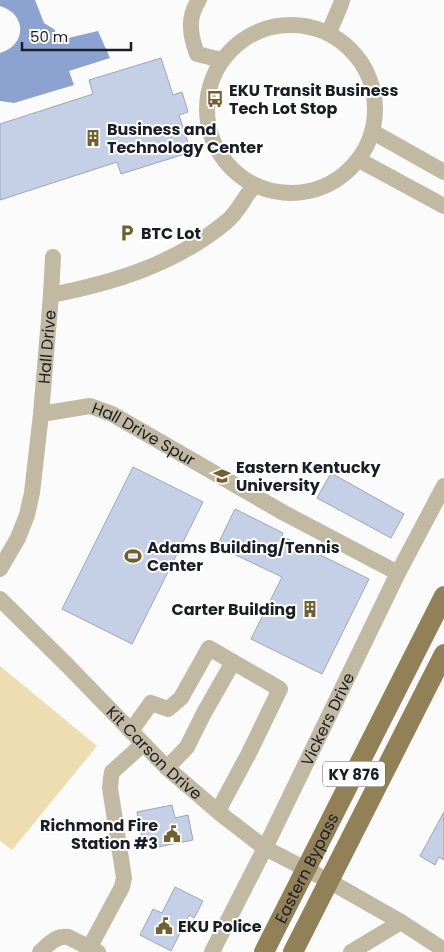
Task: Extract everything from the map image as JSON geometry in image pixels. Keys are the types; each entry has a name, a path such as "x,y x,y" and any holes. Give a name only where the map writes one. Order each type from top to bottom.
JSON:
{"main road":[{"name":"Eastern Bypass","path":"264,952 444,596"},
{"name":"Eastern Bypass","path":"293,952 444,654"}],"street":[{"path":"199,0 194,7 190,24 196,54 222,60"},
{"path":"329,32 342,4 342,0"},
{"path":"277,25 304,25 329,32 348,46 363,64 373,85 376,108 373,132 368,146 359,160 337,180 309,192 279,193 254,186 231,168 217,149 208,126 207,102 212,80 222,60 231,49 252,33 277,25"},
{"path":"373,132 444,172"},
{"path":"359,160 444,206"},
{"name":"Hall Drive","path":"0,569 18,538 30,504 41,414 50,295 107,282 178,255 197,244 232,217 254,186"},
{"path":"50,295 53,257"},
{"name":"Hall Drive Spur","path":"41,414 90,406 112,414 284,513 398,573"},
{"name":"Vickers Drive","path":"212,952 265,848 398,573 444,486"},
{"name":"Kit Carson Drive","path":"0,599 167,768 218,811 265,848 329,881 401,922 444,950"},
{"path":"131,731 151,703 168,709 181,698 209,648 280,689 218,811"},
{"path":"167,768 187,747 233,662"},
{"path":"40,952 58,937 63,936 92,951 122,887 124,878 110,778 112,772 143,744"},
{"path":"351,952 401,922"}],"shaded area":[{"path":"0,666 97,746 12,850 0,841"}],"water":[{"path":"0,0 35,0 44,23 55,30 56,39 98,31 110,58 69,71 74,85 14,103 0,101 0,53 9,49 15,43 19,37 20,30 19,22 15,16 9,10 0,6"}],"building":[{"name":"Business and Technology Center","path":"161,58 173,95 182,92 188,112 179,115 191,152 121,174 117,162 0,200 0,124 93,94 89,80"},
{"name":"Adams Building/Tennis Center","path":"133,467 203,502 132,644 62,609"},
{"path":"331,473 404,514 391,538 317,498"},
{"name":"Carter Building","path":"235,509 283,533 282,536 369,579 322,674 251,639 282,577 217,546"},
{"path":"172,805 175,818 188,815 193,840 158,847 156,838 143,841 137,812"},
{"path":"444,812 444,860 439,857 435,865 420,856"},
{"name":"EKU Police","path":"175,887 203,901 194,918 189,915 171,951 140,935 153,909 162,913"}],"place":[{"name":"EKU Transit Business Tech Lot Stop","path":"215,99"},
{"name":"Business and Technology Center","path":"93,138"},
{"name":"BTC Lot","path":"127,233"},
{"name":"Eastern Kentucky University","path":"222,476"},
{"name":"Adams Building/Tennis Center","path":"133,556"},
{"name":"Carter Building","path":"310,609"},
{"name":"Richmond Fire Station #3","path":"172,834"},
{"name":"EKU Police","path":"164,926"}]}
